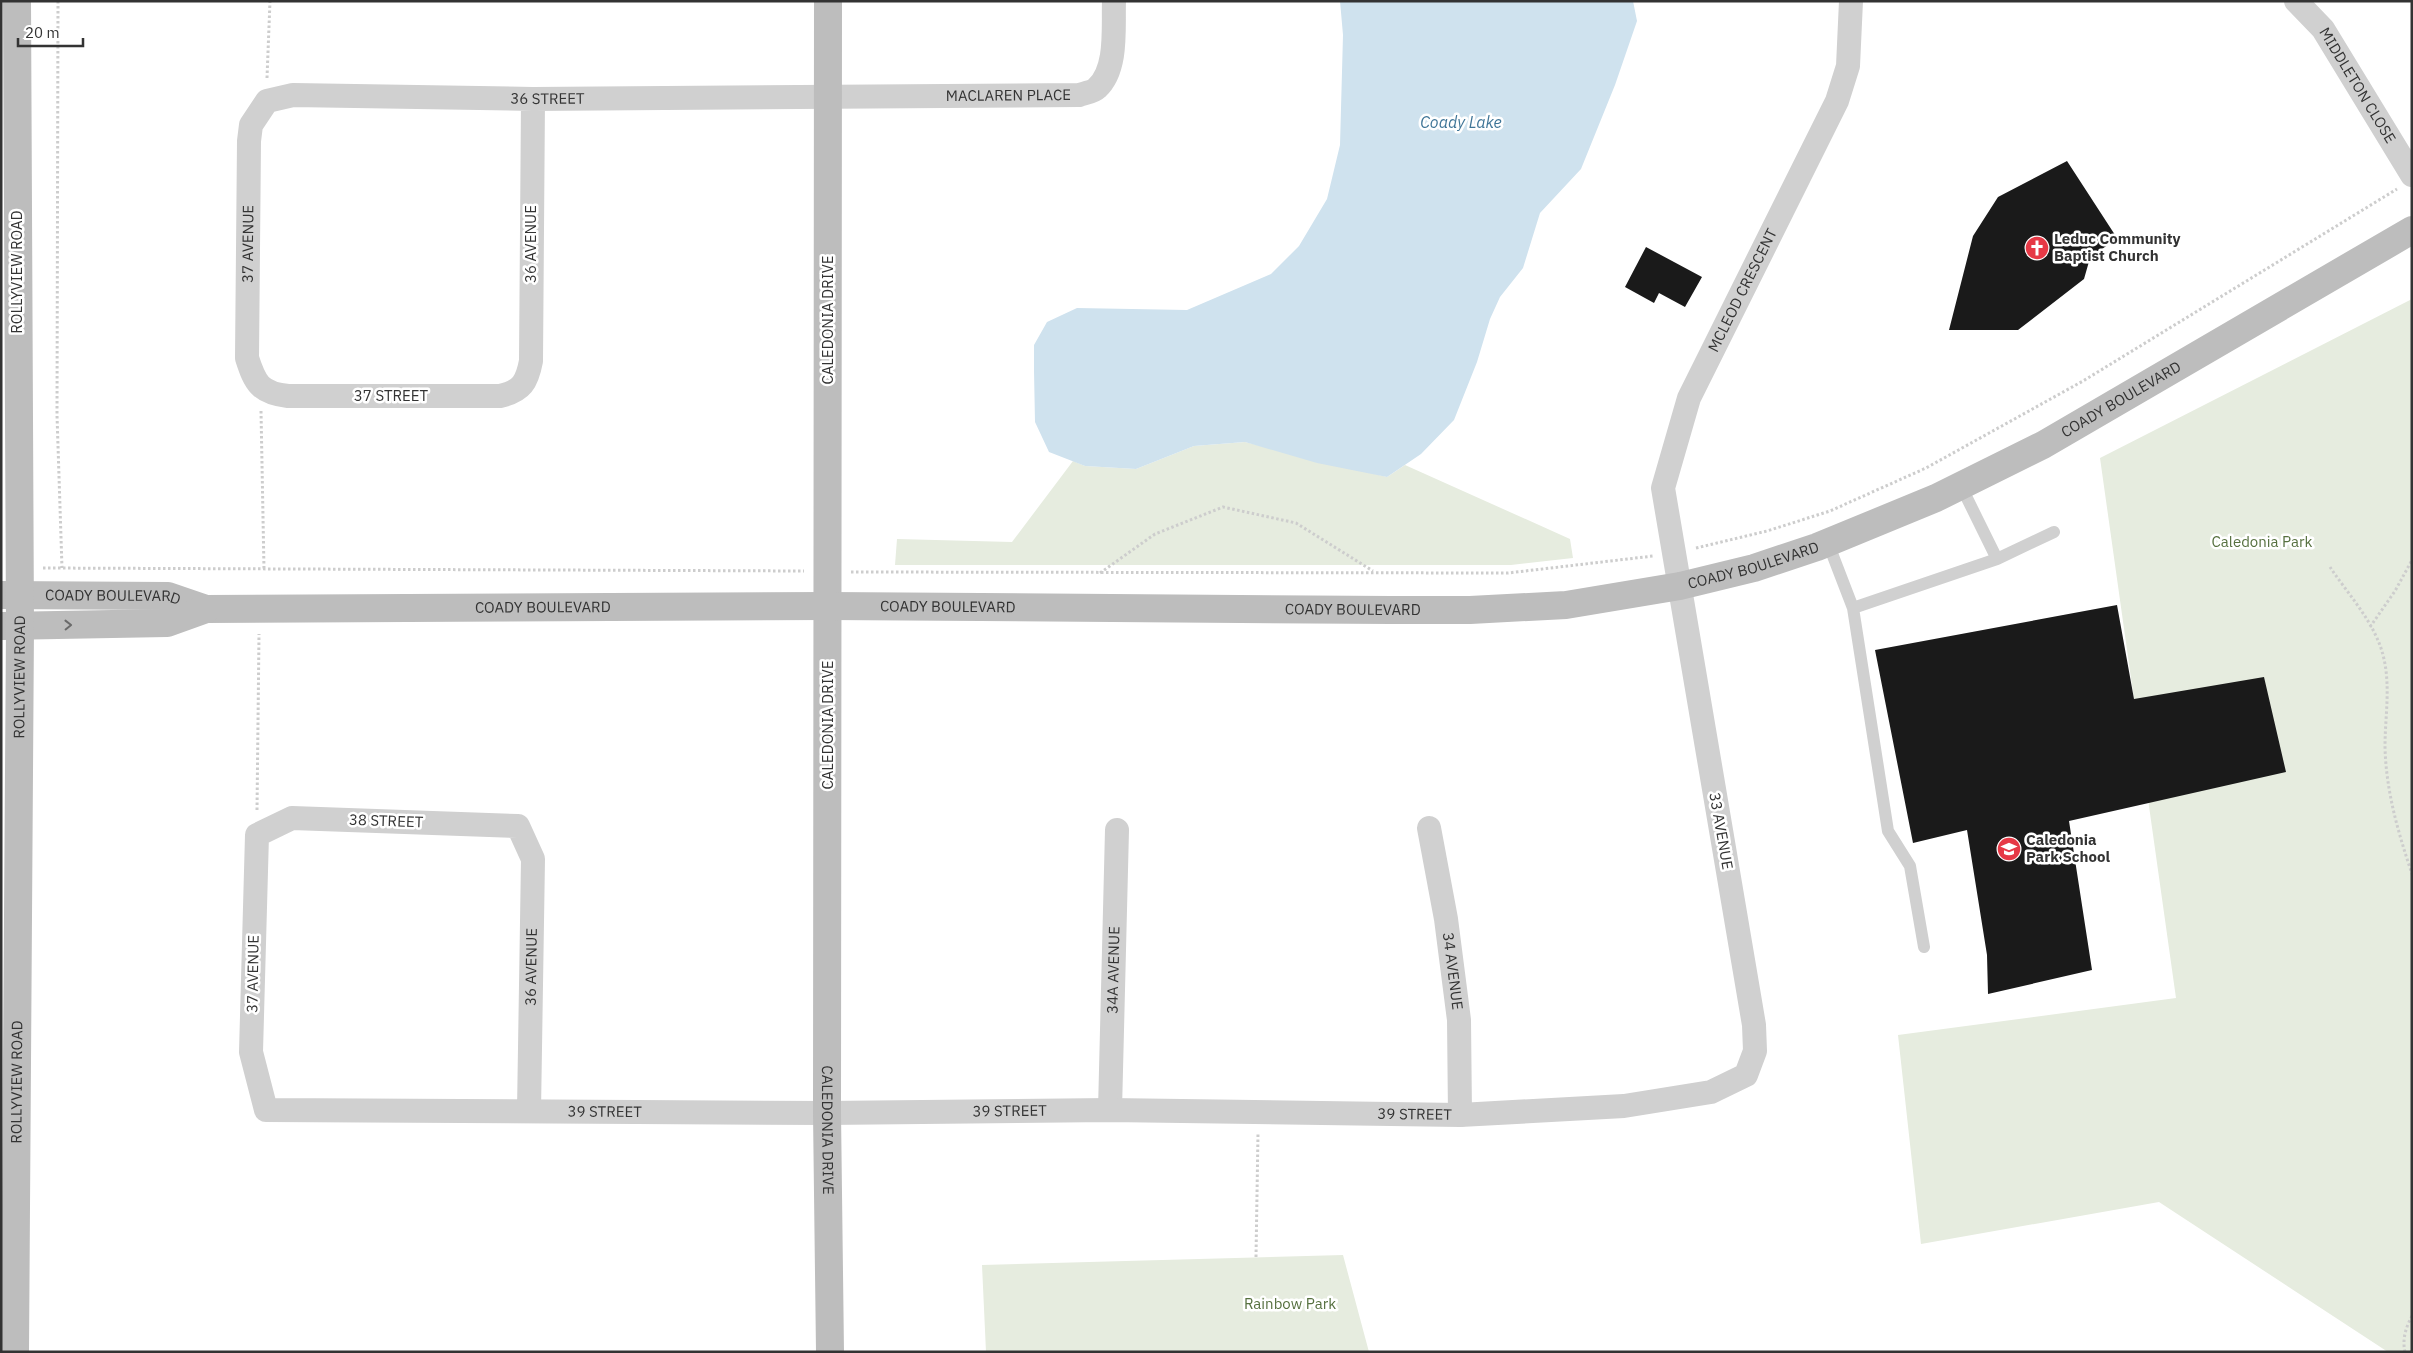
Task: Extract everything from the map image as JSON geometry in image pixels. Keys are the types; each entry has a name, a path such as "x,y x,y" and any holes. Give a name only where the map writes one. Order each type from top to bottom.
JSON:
{"main road":[{"name":"ROLLYVIEW ROAD","path":"16,1352 10,596 20,567 17,1"},
{"name":"CALEDONIA DRIVE","path":"828,1 827,1113 830,1352"},
{"name":"COADY BOULEVARD","path":"10,596 168,596 206,609 828,606 1470,610 1566,605 1680,586 1754,568 1828,543 1876,524 1961,486 2042,445 2412,230"},
{"name":"COADY BOULEVARD","path":"10,626 166,623 206,609"}],"street":[{"name":"MACLAREN PLACE","path":"828,98 1079,95 1096,89 1106,78 1111,58 1114,1"},
{"name":"MCLEOD CRESCENT","path":"1680,586 1663,488 1689,398 1837,101 1848,66 1851,1"},
{"name":"MIDDLETON CLOSE","path":"2296,1 2323,29 2408,180"},
{"name":"36 STREET","path":"267,101 293,96 533,99 828,98"},
{"name":"36 AVENUE","path":"521,387 528,376 530,361 533,99"},
{"name":"37 AVENUE","path":"260,388 247,358 248,141 251,124 267,101"},
{"name":"37 STREET","path":"260,388 272,394 288,396 500,396 514,393 521,387"},
{"name":"33 AVENUE","path":"1680,586 1754,1025 1755,1051 1746,1074"},
{"name":"38 STREET","path":"257,836 292,818 518,826"},
{"name":"36 AVENUE","path":"518,826 533,859 529,1111"},
{"name":"34 AVENUE","path":"1429,828 1446,919 1459,1020 1460,1115"},
{"name":"34A AVENUE","path":"1110,1110 1118,830"},
{"name":"37 AVENUE","path":"257,836 252,1052 266,1110"},
{"name":"39 STREET","path":"266,1110 827,1113 1110,1110 1460,1115 1624,1106 1711,1092 1746,1074"}],"lane":[{"path":"1961,486 1997,559"},
{"path":"1853,608 1997,559 2054,532"},
{"path":"1828,543 1853,608 1888,831 1910,866 1924,947"}],"path":[{"path":"58,1 57,414 62,568"},
{"path":"267,101 270,1"},
{"path":"20,567 264,570 1508,573 1674,554 1767,531 1830,511 1926,468 2083,381 2408,180"},
{"path":"260,388 264,570"},
{"path":"1100,572 1155,534 1223,507 1296,523 1374,572"},
{"path":"2370,627 2395,591 2412,560"},
{"path":"2330,567 2370,627 2383,654 2386,674 2385,748 2390,795 2393,815 2412,874"},
{"path":"257,836 260,609"},
{"path":"1256,1257 1259,1112"},
{"path":"2405,1352 2403,1344 2406,1327 2412,1316"}],"green space":[{"name":"Caledonia Park","path":"2412,299 2412,1352 2388,1352 2159,1202 1921,1244 1898,1035 2176,998 2100,458"},
{"path":"1245,442 1387,477 1405,465 1570,539 1573,558 1511,565 895,565 897,539 1012,542 1073,461 1085,466 1136,469 1194,446"},
{"name":"Rainbow Park","path":"1343,1255 1369,1352 986,1352 982,1265"}],"water":[{"name":"Coady Lake","path":"1340,1 1633,1 1637,21 1615,85 1581,169 1540,213 1523,268 1500,297 1490,319 1477,362 1454,420 1421,454 1387,477 1317,463 1245,442 1194,446 1136,469 1085,466 1049,452 1035,422 1034,371 1034,345 1047,322 1077,308 1187,310 1271,274 1299,246 1327,199 1340,145 1343,35"}],"building":[{"name":"Leduc Community Baptist Church","path":"2067,161 2117,238 2090,258 2084,279 2018,330 1949,330 1973,236 1998,197"},
{"path":"1646,247 1702,277 1685,307 1659,293 1654,303 1625,287"},
{"path":"2117,605 2134,699 2264,677 2286,772 2069,821 2092,970 1988,994 1987,955 1967,830 1913,843 1875,650"}],"place":[{"name":"Leduc Community Baptist Church","path":"2037,248"},
{"name":"Caledonia Park School","path":"2009,849"}]}
